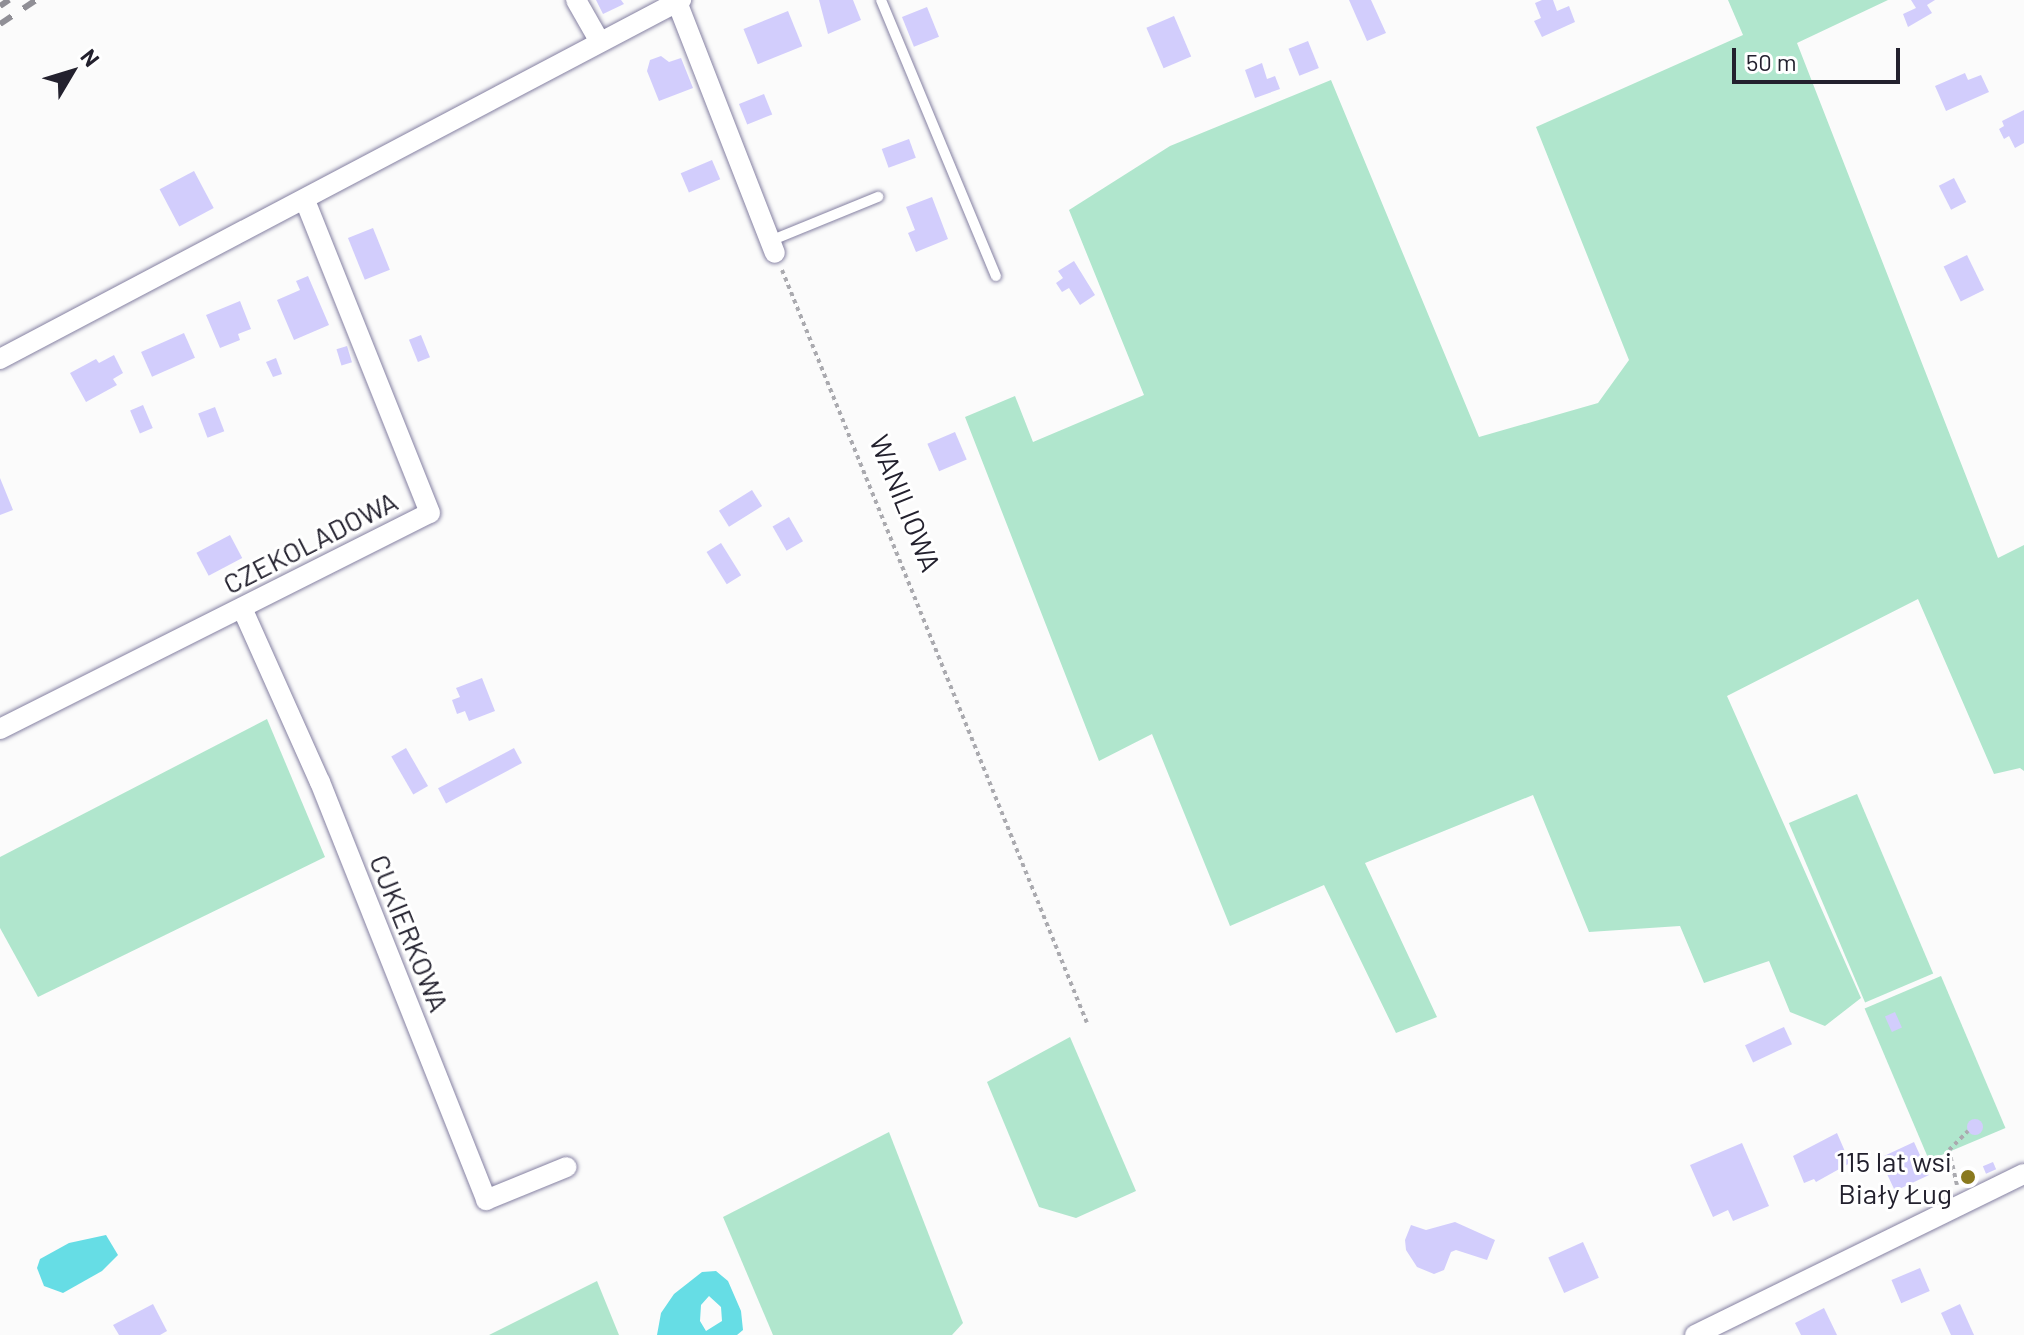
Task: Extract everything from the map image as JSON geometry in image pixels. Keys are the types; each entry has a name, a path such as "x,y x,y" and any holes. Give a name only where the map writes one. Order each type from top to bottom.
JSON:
{"street":[{"path":"576,0 600,42"},
{"path":"0,359 679,1 772,247"},
{"name":"CZEKOLADOWA","path":"0,729 430,513 305,200"},
{"name":"CUKIERKOWA","path":"242,608 325,796 486,1200 567,1167"},
{"path":"1695,1335 2024,1174"}],"lane":[{"path":"881,0 996,276"},
{"path":"772,247 878,197"}],"path":[{"name":"WANILIOWA","path":"772,247 1087,1023"},
{"path":"1959,1192 1949,1150 1968,1131"}],"green space":[{"path":"1728,0 1888,0 1797,43 1998,558 2024,545 2024,771 2020,768 1994,774 1918,599 1727,696 1861,998 1825,1026 1790,1012 1769,961 1704,983 1680,926 1589,932 1533,795 1365,863 1437,1017 1396,1033 1324,885 1230,926 1152,734 1099,761 965,417 1015,396 1033,442 1144,395 1069,210 1170,146 1331,80 1479,437 1598,403 1629,360 1536,127 1743,35"},
{"path":"267,719 325,857 38,997 0,928 0,857"},
{"path":"1857,794 1933,973 1865,1002 1789,823"},
{"path":"1941,976 2005,1128 1929,1160 1865,1008"},
{"path":"1070,1037 1136,1191 1076,1218 1039,1207 987,1082"},
{"path":"889,1132 963,1323 952,1335 773,1335 723,1217"},
{"path":"597,1281 619,1335 489,1335"}],"water":[{"path":"106,1235 118,1255 102,1271 63,1293 44,1286 37,1268 40,1259 69,1243"},
{"path":"716,1271 728,1281 741,1311 743,1330 737,1335 657,1335 661,1313 674,1294 702,1272","holes":["709,1296 721,1307 722,1321 706,1331 700,1321 701,1305"]}],"building":[{"path":"596,0 621,0 624,4 603,14"},
{"path":"819,0 853,0 861,20 828,34"},
{"path":"1349,0 1371,0 1386,33 1367,41"},
{"path":"1553,0 1557,11 1569,6 1575,22 1542,37 1534,21 1541,18 1535,3"},
{"path":"1911,0 1935,0 1927,5 1932,13 1908,27 1903,14 1916,8"},
{"path":"927,7 939,37 914,47 902,17"},
{"path":"788,11 802,46 758,64 743,29"},
{"path":"1174,16 1191,57 1164,68 1146,28"},
{"path":"1308,41 1319,68 1299,76 1289,49"},
{"path":"661,56 669,62 681,58 693,88 659,101 647,71 650,60"},
{"path":"1262,63 1267,79 1275,76 1280,89 1255,98 1245,70"},
{"path":"1965,73 1968,80 1981,75 1989,92 1946,111 1935,86"},
{"path":"764,94 772,114 747,125 739,104"},
{"path":"2024,110 2024,143 2015,148 2009,136 2004,139 1999,129 2004,126 2002,121"},
{"path":"909,139 916,158 889,168 882,149"},
{"path":"712,160 720,179 689,193 681,173"},
{"path":"194,171 214,208 179,226 160,189"},
{"path":"1954,178 1966,202 1951,210 1939,186"},
{"path":"932,197 948,239 916,252 908,233 915,230 906,207"},
{"path":"373,228 390,270 365,280 348,238"},
{"path":"1967,255 1984,290 1961,301 1944,266"},
{"path":"1074,261 1095,295 1080,305 1069,288 1062,292 1056,283 1063,278 1058,271"},
{"path":"308,276 329,325 294,340 277,300 300,290 296,281"},
{"path":"240,301 251,329 238,334 240,340 220,348 206,315"},
{"path":"184,333 195,358 152,377 141,352"},
{"path":"421,335 430,357 418,362 409,340"},
{"path":"347,346 352,362 341,365 336,349"},
{"path":"114,355 123,373 113,379 117,385 86,402 70,373 96,359 99,363"},
{"path":"276,358 282,374 273,377 266,362"},
{"path":"143,405 153,428 140,433 130,410"},
{"path":"215,407 224,431 208,438 198,413"},
{"path":"955,432 967,460 939,471 927,444"},
{"path":"0,478 13,510 0,515"},
{"path":"752,490 762,506 729,527 719,511"},
{"path":"789,517 803,541 787,551 773,526"},
{"path":"230,535 242,558 209,576 196,553"},
{"path":"721,543 741,575 727,584 707,552"},
{"path":"482,678 495,711 469,721 465,711 457,714 452,700 460,697 456,688"},
{"path":"406,748 428,786 413,795 391,756"},
{"path":"514,748 522,763 446,803 438,788"},
{"path":"1895,1012 1902,1028 1892,1032 1885,1016"},
{"path":"1784,1027 1792,1044 1753,1062 1745,1045"},
{"path":"1972,1119 1978,1119 1983,1127 1981,1133 1972,1135 1967,1130 1967,1124"},
{"path":"1837,1133 1850,1163 1816,1182 1814,1179 1804,1183 1793,1156"},
{"path":"1914,1142 1929,1175 1895,1191 1887,1174 1892,1172 1884,1156"},
{"path":"1742,1143 1769,1206 1733,1221 1728,1210 1713,1217 1690,1165"},
{"path":"1993,1162 1996,1169 1986,1174 1983,1166"},
{"path":"1455,1222 1495,1240 1487,1260 1456,1250 1451,1252 1444,1270 1434,1274 1417,1267 1406,1250 1405,1240 1411,1225 1426,1230"},
{"path":"1583,1242 1599,1278 1564,1293 1548,1257"},
{"path":"1920,1268 1930,1291 1901,1303 1891,1280"},
{"path":"153,1304 167,1331 160,1335 119,1335 113,1325"},
{"path":"1960,1304 1974,1335 1951,1335 1941,1313"},
{"path":"1824,1308 1837,1335 1801,1335 1795,1323"}],"railway":[{"path":"0,6 9,0"},
{"path":"0,24 36,0"}],"place":[{"name":"115 lat wsi Biały Ług","path":"1968,1177"}]}
